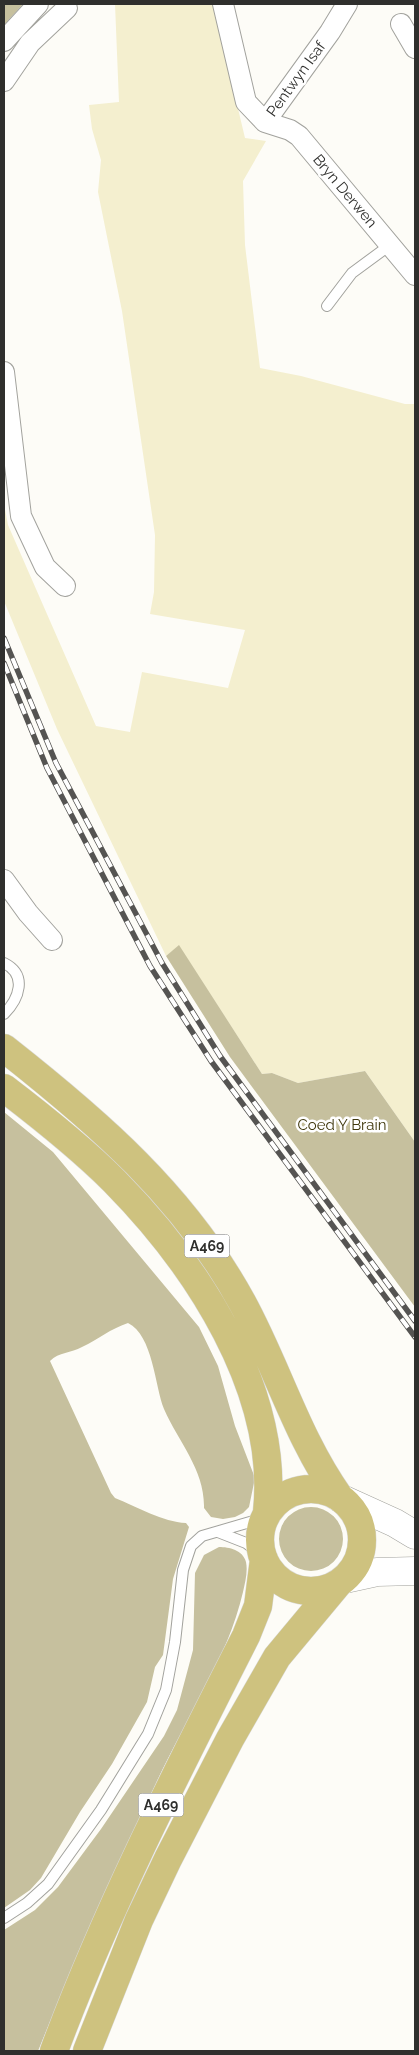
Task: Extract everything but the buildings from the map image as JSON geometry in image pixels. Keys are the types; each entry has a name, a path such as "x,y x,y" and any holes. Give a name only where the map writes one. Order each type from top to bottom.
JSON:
{"main road":[{"name":"A469","path":"4,1048 102,1128 176,1204 200,1236 248,1312 306,1443 319,1467 340,1498 353,1512 362,1536 358,1561 353,1571 341,1582 277,1657 230,1739 172,1850 139,1920 87,2051"},
{"name":"A469","path":"4,1088 71,1142 122,1189 162,1235 204,1295 250,1386 260,1416 269,1485 260,1535 263,1557 258,1606 246,1636 157,1812 121,1889 81,1980 54,2051"},
{"path":"265,1515 279,1498 297,1491 320,1491 340,1498"},
{"path":"263,1557 277,1579 289,1586 314,1591 341,1582"}],"street":[{"path":"4,41 38,4"},
{"name":"Pentwyn Isaf","path":"222,4 246,102 265,122 330,32 347,4"},
{"path":"4,81 30,43 67,8"},
{"path":"401,24 415,48"},
{"name":"Bryn Derwen","path":"265,122 290,130 299,136 415,275"},
{"path":"4,372 21,516 45,567 65,586"},
{"path":"4,880 28,914 52,940"},
{"path":"340,1498 387,1519 415,1535"},
{"path":"341,1582 377,1572 415,1571"}],"lane":[{"path":"327,306 352,273 390,245"},
{"path":"4,963 17,974 19,992 11,1007 4,1014"},
{"path":"4,1918 27,1903 48,1884 116,1786 148,1734 162,1704 171,1667 183,1570 187,1556 196,1540 202,1536 265,1515"},
{"path":"217,1532 246,1543 263,1557"}],"shaded area":[{"path":"115,4 213,4 245,138 266,141 243,181 245,245 260,368 301,376 405,404 415,404 415,1142 365,1071 298,1083 272,1073 262,1074 179,946 166,956 57,729 4,601 4,504 8,525 96,726 130,732 142,672 228,688 245,630 150,614 154,592 155,535 122,311 98,192 101,160 92,129 89,105 119,102"}],"green space":[{"path":"4,4 23,4 4,25"},
{"name":"Coed Y Brain","path":"179,945 262,1074 272,1073 298,1083 365,1071 415,1142 415,1307 230,1057 166,956"},
{"path":"4,1112 53,1152 199,1327 218,1366 235,1426 255,1478 249,1507 243,1513 235,1517 223,1519 211,1517 204,1508 203,1494 196,1469 164,1409 152,1362 143,1338 128,1323 50,1361 115,1498 159,1517 186,1523 189,1527 173,1579 163,1655 155,1667 147,1702 112,1764 80,1812 41,1878 30,1890 4,1908"},
{"path":"305,1507 317,1507 334,1516 341,1527 343,1539 341,1551 334,1562 317,1571 305,1571 293,1566 284,1557 279,1545 279,1533 284,1521 293,1512"},
{"path":"219,1547 239,1552 247,1566 243,1592 227,1642 157,1781 81,1949 38,2051 4,2051 4,1930 35,1910 58,1887 101,1829 164,1736 177,1710 193,1650 195,1573 204,1555"}],"railway":[{"path":"4,638 56,763 162,963 220,1056 415,1321"},
{"path":"4,663 47,768 150,966 211,1061 415,1337"}]}
